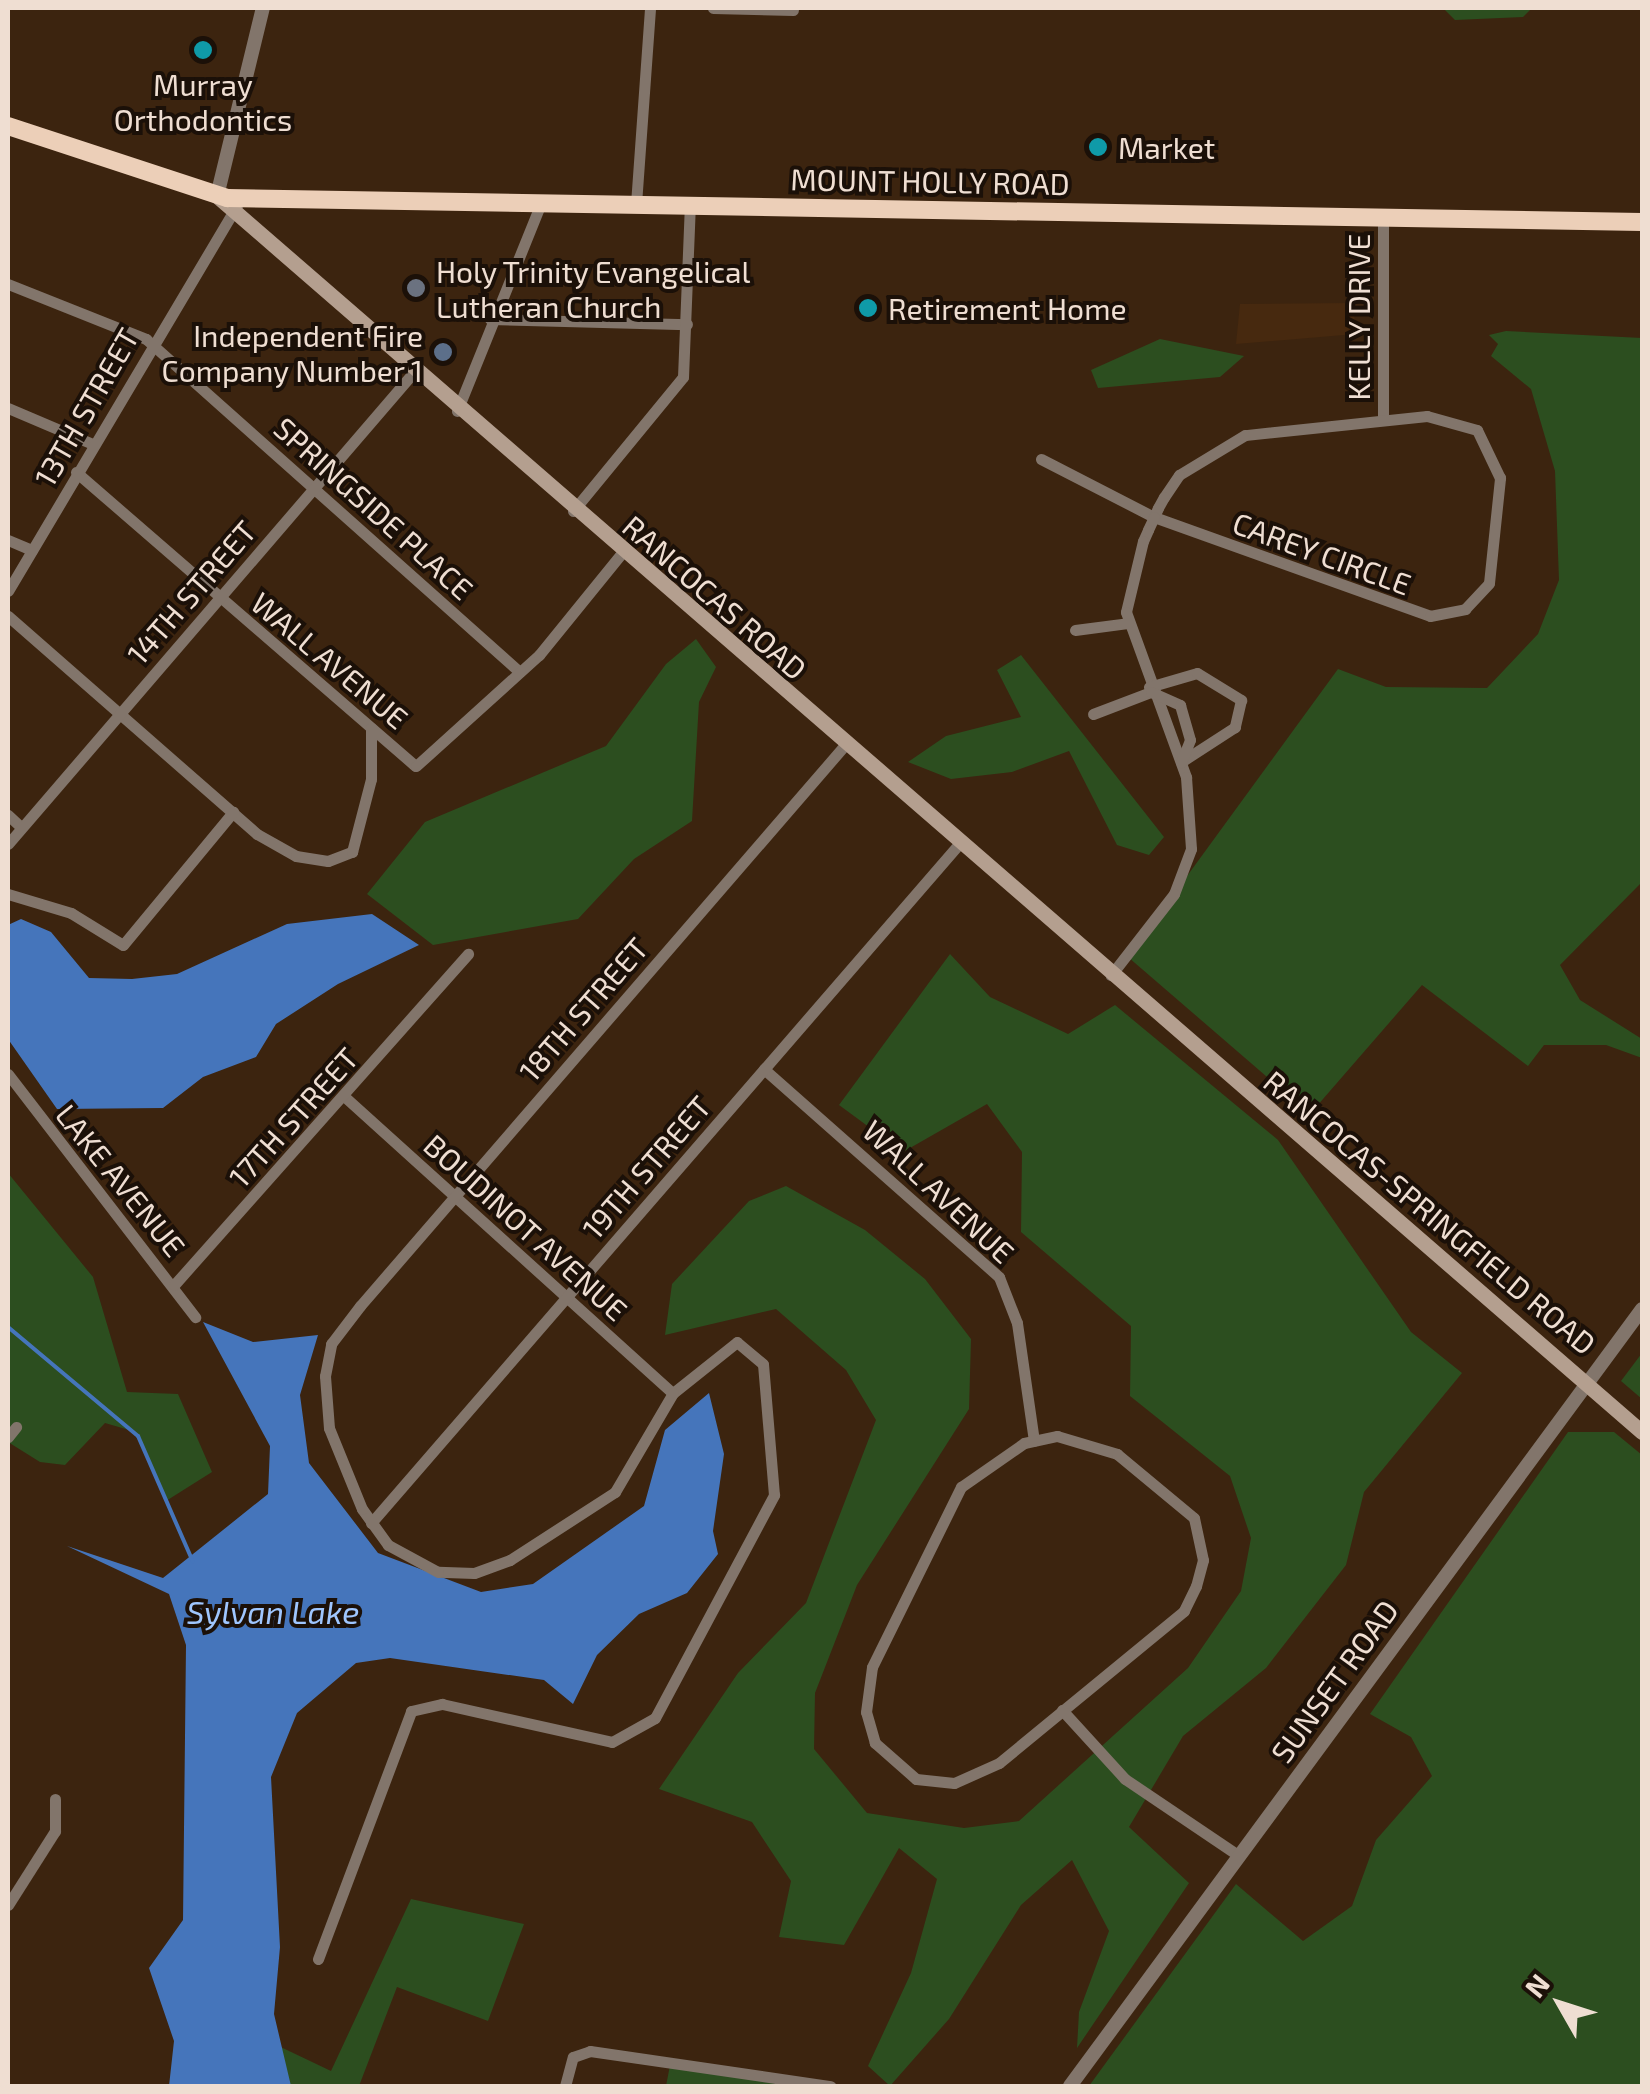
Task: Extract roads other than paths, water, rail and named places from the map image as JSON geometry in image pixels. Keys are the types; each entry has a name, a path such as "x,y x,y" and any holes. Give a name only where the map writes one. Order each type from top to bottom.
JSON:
{"highway":[{"name":"MOUNT HOLLY ROAD","path":"8,126 237,205 636,204 1642,222"}],"main road":[{"name":"RANCOCAS ROAD","path":"237,205 413,373 1182,1036"},
{"name":"RANCOCAS-SPRINGFIELD ROAD","path":"1182,1036 1642,1432"}],"street":[{"path":"216,196 262,8"},
{"path":"636,204 650,8"},
{"path":"713,8 793,10"},
{"path":"457,411 490,319 541,204"},
{"name":"13TH STREET","path":"8,592 237,205"},
{"path":"573,510 679,385 687,324 690,205"},
{"name":"KELLY DRIVE","path":"1382,216 1384,418"},
{"name":"SPRINGSIDE PLACE","path":"8,284 152,343 518,670"},
{"path":"490,319 687,324"},
{"name":"14TH STREET","path":"8,844 413,373"},
{"path":"8,408 93,444"},
{"name":"CAREY CIRCLE","path":"1128,623 1131,576 1154,517 1179,475 1209,451 1306,426 1384,418 1462,421 1496,460 1494,572 1454,614 1382,606 1154,517"},
{"path":"1041,459 1154,517"},
{"name":"WALL AVENUE","path":"76,472 416,766 518,670"},
{"path":"8,540 32,550"},
{"path":"518,670 622,553"},
{"path":"8,616 233,812 286,852 346,858 371,779 372,728"},
{"path":"1076,630 1128,623 1150,690 1181,762 1192,806 1188,864 1111,975"},
{"path":"1093,714 1197,673 1242,700 1235,727 1181,762"},
{"path":"1150,690 1180,705 1190,740 1181,762"},
{"name":"18TH STREET","path":"371,1523 324,1401 331,1344 845,745"},
{"path":"8,894 71,914 123,945 233,812"},
{"path":"8,815 21,827"},
{"name":"19TH STREET","path":"371,1523 959,844"},
{"name":"17TH STREET","path":"174,1285 346,1098 468,954"},
{"name":"WALL AVENUE","path":"764,1069 998,1277 1017,1323 1034,1441"},
{"name":"LAKE AVENUE","path":"8,1074 196,1317"},
{"name":"BOUDINOT AVENUE","path":"346,1098 674,1392"},
{"name":"SUNSET ROAD","path":"1070,2086 1642,1309"},
{"path":"318,1959 411,1711 442,1704 612,1742 660,1710 777,1484 765,1375 750,1347 726,1345 674,1392 615,1492 486,1571 428,1569 371,1523"},
{"path":"1074,1438 1117,1454 1194,1518 1202,1546 1184,1611 999,1762 954,1783 916,1780 882,1755 866,1712 872,1667 961,1487 976,1469 1034,1441 1074,1438"},
{"path":"1062,1710 1125,1778 1239,1856"},
{"path":"8,1905 55,1832 55,1799"},
{"path":"565,2086 573,2057 590,2050 830,2086"}],"water":[{"path":"372,914 419,945 338,984 276,1024 256,1057 203,1077 163,1108 57,1109 8,1039 8,925 21,919 51,932 89,978 132,979 177,974 287,924"},
{"name":"Sylvan Lake","path":"203,1322 253,1342 318,1335 300,1395 309,1463 378,1553 481,1592 533,1584 644,1506 665,1430 709,1393 724,1454 713,1531 718,1554 687,1593 639,1614 597,1655 573,1704 544,1680 390,1658 356,1663 297,1713 271,1777 280,1947 274,2014 291,2086 169,2086 174,2041 149,1968 183,1920 186,1645 169,1594 67,1546 163,1578 268,1494 270,1446"}],"waterway":[{"path":"8,1327 138,1436 193,1562"}],"place":[{"name":"Murray Orthodontics","path":"203,50"},
{"name":"Market","path":"1098,147"},
{"name":"Holy Trinity Evangelical Lutheran Church","path":"416,288"},
{"name":"Retirement Home","path":"868,308"},
{"name":"Independent Fire Company Number 1","path":"443,352"}]}
